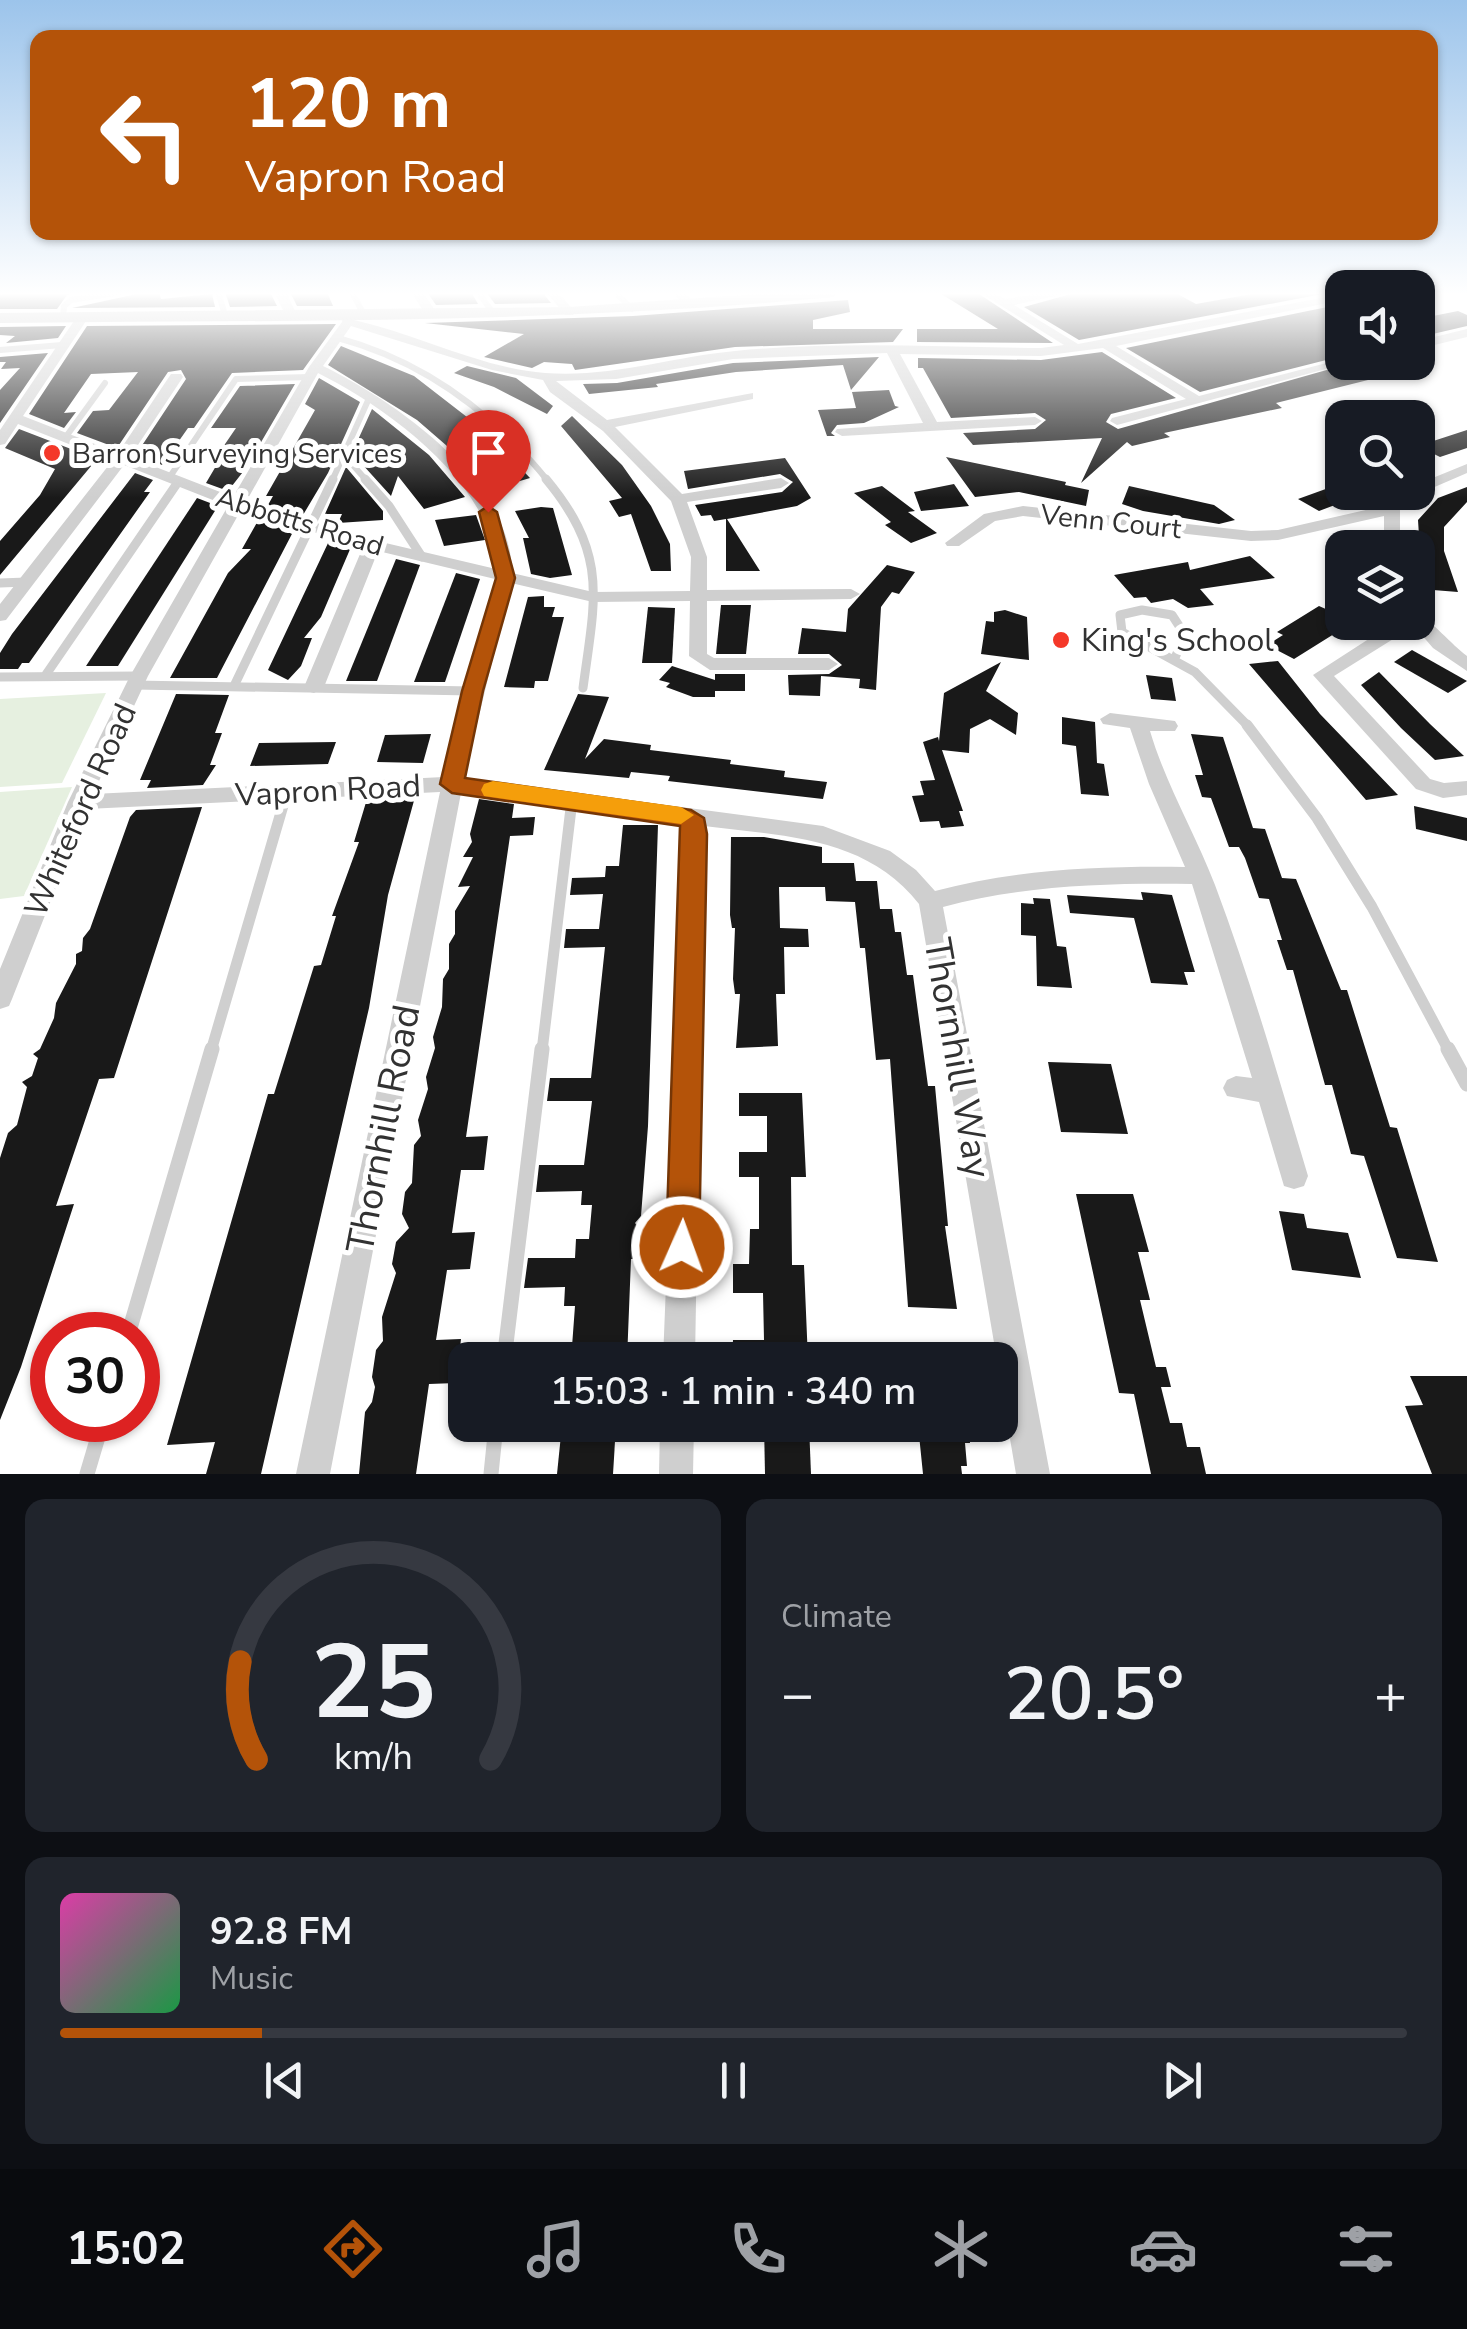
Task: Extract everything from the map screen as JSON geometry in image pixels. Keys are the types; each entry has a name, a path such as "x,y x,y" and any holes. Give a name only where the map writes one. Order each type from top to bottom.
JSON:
{"street":[{"path":"0,441 52,361"},
{"name":"Whiteford Road","path":"0,999 79,802 137,681 321,361"},
{"path":"479,361 518,374 547,377 616,374 698,361"},
{"path":"897,361 932,426"},
{"path":"1133,361 1195,399"},
{"path":"1117,421 1325,367"},
{"path":"312,372 370,396 443,456 488,512 506,578"},
{"path":"0,616 122,459 176,377"},
{"path":"547,377 556,389 604,425 678,499 699,557 698,656 710,664 829,664"},
{"path":"604,425 748,396"},
{"name":"Abbotts Road","path":"15,418 238,504 372,544 593,598 852,594"},
{"path":"842,432 1035,421"},
{"path":"1435,483 1465,471"},
{"path":"678,499 781,483"},
{"path":"1392,510 1392,530"},
{"name":"Venn Court","path":"952,542 990,517 1022,512 1252,536 1278,535 1392,510"},
{"path":"314,687 372,544"},
{"name":"Thornhill Road","path":"313,1474 472,691 506,578"},
{"path":"1379,640 1322,675 1424,784 1443,791 1467,788"},
{"path":"1435,640 1467,665"},
{"path":"1110,719 1168,726"},
{"path":"1138,724 1145,753 1200,876 1235,974 1294,1176"},
{"name":"Vapron Road","path":"79,802 452,784 691,818"},
{"path":"680,1342 694,834 691,818"},
{"name":"Thornhill Way","path":"691,818 822,834 867,846 916,882 930,901 1033,1474"},
{"path":"930,901 984,884 1030,878 1095,874 1200,876"},
{"path":"1236,1088 1270,1091"},
{"path":"676,1474 677,1442"}],"lane":[{"path":"398,361 414,367 470,404 513,442 575,516 592,561 596,586 583,688"},
{"path":"44,676 236,379 312,372"},
{"path":"65,438 105,382"},
{"path":"235,684 370,396"},
{"path":"344,454 389,506 422,557"},
{"path":"0,583 26,582"},
{"path":"1174,660 1184,646 1185,635 1172,615 1142,610 1120,615 1122,632 1196,672 1257,736 1316,818 1372,907 1467,1084"},
{"path":"0,677 472,691"},
{"path":"135,1312 287,792"},
{"path":"506,1342 572,800"},
{"path":"87,1474 96,1442"},
{"path":"490,1474 494,1442"}],"green space":[{"path":"106,693 62,783 0,787 0,699"},
{"path":"72,787 24,896 0,899 0,792"}],"building":[{"path":"43,361 0,423 0,390 20,368 1,369 6,362 0,362"},
{"path":"64,361 310,361 303,370 232,373 194,428 188,428 162,465 137,453 186,379 181,370 168,372 117,448 77,433 93,411 109,410 138,372 91,374 64,413 76,412 64,428 29,414"},
{"path":"331,361 377,361 414,376 485,431 530,478 486,491 447,446 417,420 328,365"},
{"path":"501,361 639,361 575,370 572,364 544,362 532,368"},
{"path":"876,361 851,390 843,365 736,372 656,384 658,387 589,394 583,384 617,383 733,363"},
{"path":"918,361 1116,361 1176,398 1111,414 1106,422 1118,429 1325,370 1325,380 1368,380 1276,403 1282,408 1164,433 1170,437 1132,446 1127,442 1081,483 1102,438 973,445 963,433 1035,429 1046,420 1035,413 951,418 923,368 918,368"},
{"path":"1148,361 1323,361 1200,392"},
{"path":"467,366 516,378 553,406 547,414 494,387 454,373"},
{"path":"319,378 360,402 328,473 303,515 268,505 273,496 266,496 315,410 305,404"},
{"path":"295,384 246,468 228,491 206,483 216,466 210,466 236,428 211,428 240,386"},
{"path":"889,390 899,407 864,423 837,425 831,433 835,436 827,436 818,410 856,408 852,392"},
{"path":"372,409 429,455 465,497 424,509 398,476 391,496 352,453"},
{"path":"572,416 622,465 651,506 670,544 671,571 651,571 631,514 619,517 609,501 622,498 561,426"},
{"path":"19,429 97,459 0,575 0,541 40,495 55,469 5,448"},
{"path":"1467,430 1467,448 1440,457 1435,454 1435,440"},
{"path":"946,457 1089,490 1086,506 1019,492 975,497"},
{"path":"785,458 811,498 797,506 727,519 760,571 726,571 726,519 714,521 711,515 701,516 695,505 782,492 793,482 780,474 688,489 684,471"},
{"path":"346,467 383,511 383,520 338,523 342,514 325,514"},
{"path":"135,473 153,480 144,492 150,492 29,663 22,663 18,669 0,669 0,653 12,634"},
{"path":"954,484 969,506 921,511 914,492"},
{"path":"882,486 937,533 911,543 885,525 891,522 854,493"},
{"path":"1129,486 1214,505 1235,520 1219,524 1143,511 1122,504"},
{"path":"1467,487 1467,502 1444,527 1444,551 1458,592 1435,590 1435,530 1419,530 1418,520 1427,510 1435,510 1438,498"},
{"path":"1325,489 1325,509 1319,511 1298,499"},
{"path":"197,498 218,506 118,666 86,666"},
{"path":"553,508 572,575 550,578 531,574 523,538 529,538 515,511"},
{"path":"476,515 485,540 444,546 435,520"},
{"path":"259,519 294,530 217,678 170,678 228,573 251,549 242,549"},
{"path":"329,541 351,547 321,617 304,638 312,638 301,666 288,680 268,670"},
{"path":"1250,556 1275,578 1200,589 1214,605 1188,608 1173,599 1151,603 1146,597 1134,598 1114,575 1188,562 1190,570"},
{"path":"396,559 420,565 377,681 346,681"},
{"path":"887,565 915,572 899,594 892,592 881,607 876,690 859,688 860,679 821,676 820,696 789,695 788,675 829,674 842,665 829,654 798,654 802,628 846,632 848,609"},
{"path":"456,573 480,579 445,682 414,682"},
{"path":"544,596 544,607 555,607 552,617 564,617 548,681 535,681 534,688 504,687 528,597"},
{"path":"721,605 751,605 746,654 716,654"},
{"path":"1319,606 1325,609 1325,640 1294,659 1267,645 1283,635 1277,632"},
{"path":"648,607 675,608 672,663 642,663"},
{"path":"1005,610 1027,617 1029,660 981,654 986,621 994,622 994,612"},
{"path":"1412,650 1467,681 1448,693 1394,662"},
{"path":"1278,661 1320,714 1398,795 1366,800 1249,664"},
{"path":"1001,662 986,691 1018,713 1016,735 990,719 970,729 969,753 942,750 963,811 959,811 964,826 941,828 939,821 920,822 912,796 924,795 920,781 935,780 923,742 938,737 939,741 944,693"},
{"path":"672,666 715,680 715,674 745,674 745,691 715,691 715,697 693,697 666,687 670,683 659,680"},
{"path":"1379,672 1464,756 1435,760 1401,728 1361,685"},
{"path":"1146,675 1172,678 1176,701 1151,699"},
{"path":"176,694 229,695 215,733 222,733 210,765 216,765 203,785 147,788 151,780 140,780"},
{"path":"578,694 609,697 585,759 604,739 651,745 650,750 731,760 730,764 785,771 784,777 827,782 823,799 668,781 670,776 631,772 629,778 544,770"},
{"path":"1062,717 1095,722 1097,763 1104,764 1109,796 1081,794 1076,746 1062,744"},
{"path":"431,734 423,763 377,762 385,735"},
{"path":"1191,734 1223,737 1253,828 1265,829 1282,878 1296,879 1341,990 1347,990 1390,1127 1397,1128 1438,1262 1397,1258 1364,1156 1351,1154 1332,1085 1325,1085 1293,970 1287,970 1277,940 1282,940 1269,899 1259,898 1239,847 1229,847 1211,798 1202,797 1195,775 1203,775"},
{"path":"336,742 328,764 250,766 259,743"},
{"path":"415,797 388,895 369,1008 261,1474 206,1474 215,1442 167,1445 268,1094 274,1094 314,966 321,965 336,916 332,916 359,842 354,842 367,799"},
{"path":"479,799 514,804 512,818 535,817 533,835 510,836 466,1137 488,1136 484,1170 461,1170 452,1233 475,1232 470,1269 447,1270 436,1340 461,1339 461,1342 448,1342 448,1383 429,1384 416,1474 359,1474 365,1412 375,1387 372,1377 376,1350 383,1341 382,1317 396,1273 392,1264 396,1242 409,1228 402,1214 405,1192 412,1183 414,1145 421,1136 418,1120 428,1089 426,1077 435,1048 433,1037 442,1007 443,979 449,969 455,911 470,886 458,887 473,857 463,857 472,842 470,834"},
{"path":"1414,806 1467,818 1467,841 1416,829"},
{"path":"202,807 114,1078 99,1079 56,1206 74,1204 39,1312 30,1312 30,1339 0,1420 0,1158 8,1133 17,1125 27,1087 22,1082 32,1076 38,1058 33,1054 40,1049 54,1018 56,1003 76,964 76,954 82,951 83,938 90,929 130,817 136,810"},
{"path":"623,825 658,825 648,1126 641,1216 635,1223 640,1237 636,1259 631,1259 628,1342 572,1342 575,1306 564,1306 565,1287 524,1288 528,1258 575,1258 576,1239 589,1239 592,1205 581,1205 582,1191 536,1192 539,1165 584,1165 592,1101 547,1101 550,1078 591,1078 605,947 564,948 566,929 599,929 603,894 570,895 572,878 605,877 606,866 619,866"},
{"path":"731,837 764,837 822,847 822,863 854,863 856,881 877,881 880,909 892,909 895,932 901,932 907,975 913,975 928,1086 935,1086 945,1226 957,1309 908,1307 890,1059 876,1060 865,948 860,948 855,902 826,901 825,887 779,887 780,928 808,929 809,947 784,947 785,994 776,994 778,1046 736,1048 740,994 735,994 733,979"},
{"path":"1141,892 1172,895 1195,972 1184,972 1188,985 1151,983 1134,918 1070,913 1067,895 1143,900"},
{"path":"1033,898 1050,899 1057,946 1066,947 1072,988 1037,986 1036,936 1021,935 1021,903 1034,904"},
{"path":"1048,1062 1111,1064 1128,1134 1061,1132"},
{"path":"739,1093 802,1093 806,1177 791,1177 792,1265 804,1265 807,1342 733,1342 764,1340 763,1293 733,1293 733,1264 749,1264 750,1229 759,1229 759,1177 739,1177 739,1152 767,1152 767,1116 739,1116"},
{"path":"1076,1194 1133,1194 1149,1252 1138,1252 1150,1300 1140,1300 1156,1367 1166,1367 1171,1387 1161,1387 1170,1423 1182,1423 1187,1447 1200,1447 1206,1474 1151,1474 1134,1394 1119,1393"},
{"path":"1279,1211 1304,1214 1307,1228 1348,1233 1361,1278 1292,1270"},
{"path":"1410,1376 1467,1376 1467,1474 1432,1474 1405,1406 1423,1405"},
{"path":"560,1442 615,1442 613,1474 557,1474"},
{"path":"764,1442 810,1442 811,1474 765,1474"},
{"path":"920,1442 970,1442 965,1443 967,1466 961,1466 962,1474 923,1474"}],"slow traffic":[{"path":"493,790 681,815"}],"place":[{"name":"Barron Surveying Services","path":"52,453"},
{"name":"King's School","path":"1061,640"}],"route":[{"path":"488,512 506,578 472,691 452,784 691,818 694,834 682,1247"}]}
